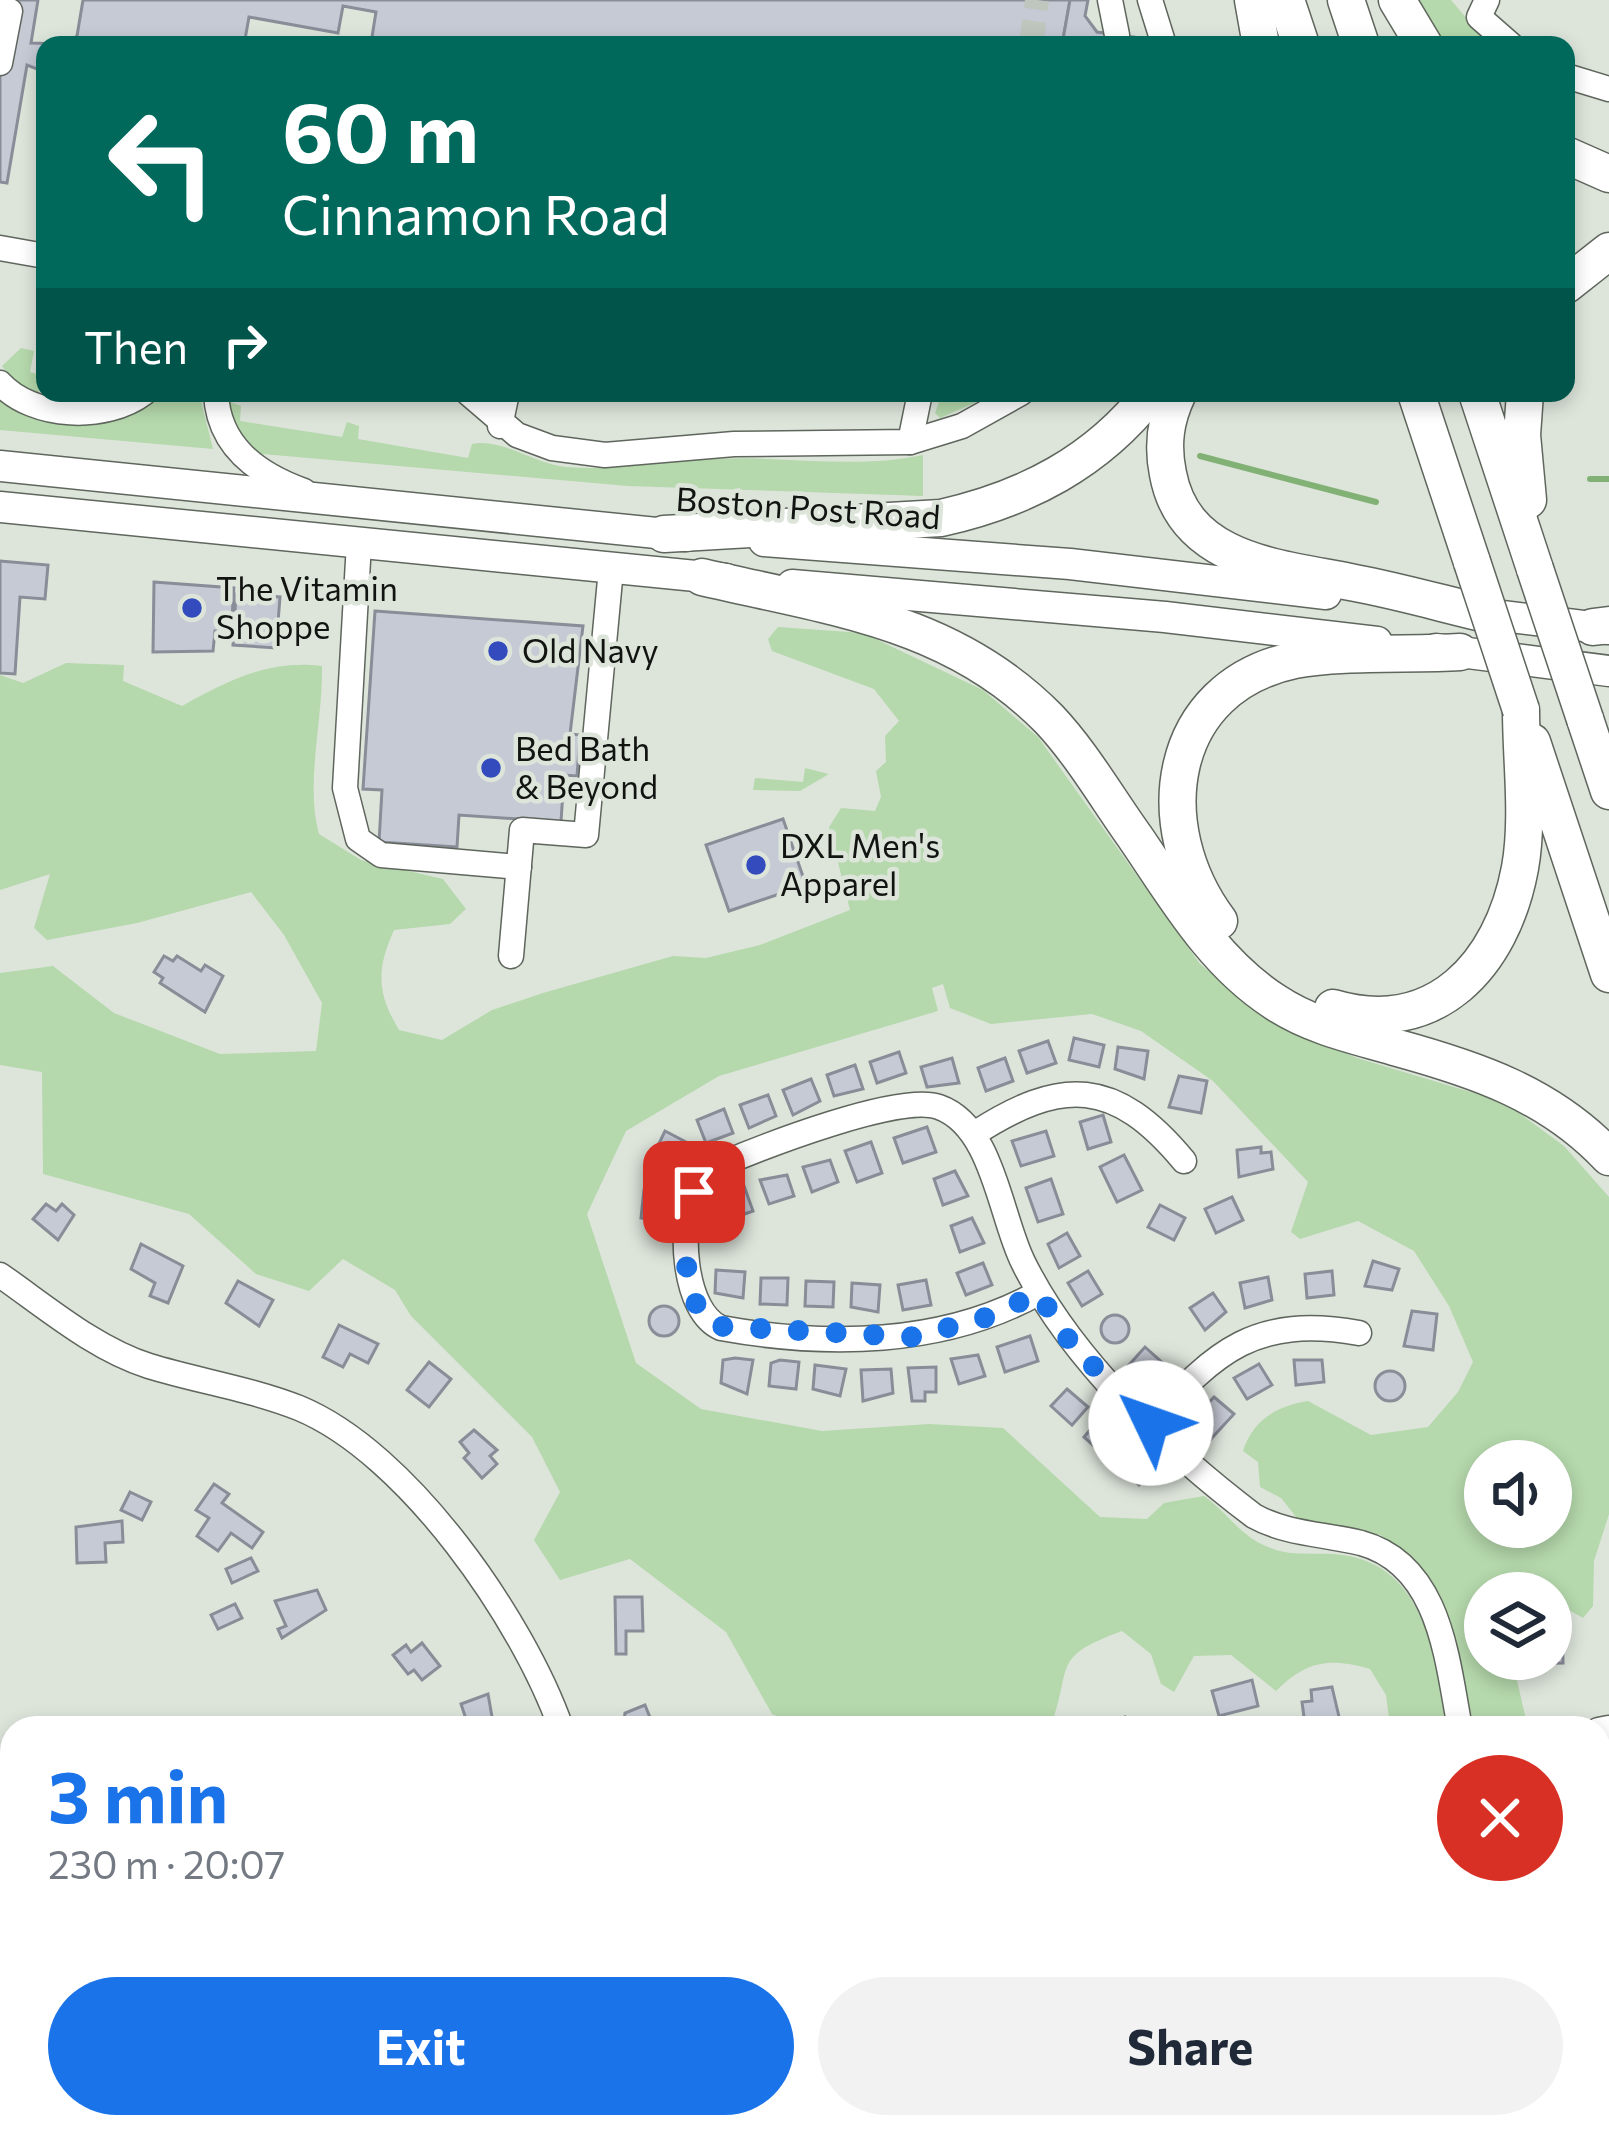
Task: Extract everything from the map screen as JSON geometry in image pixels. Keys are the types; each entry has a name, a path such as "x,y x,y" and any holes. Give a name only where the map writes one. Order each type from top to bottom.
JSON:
{"highway":[{"path":"1253,0 1260,36"},
{"path":"1286,0 1298,36"},
{"path":"1346,0 1358,36"},
{"path":"1396,0 1418,36"},
{"path":"1575,159 1609,174"},
{"path":"1575,278 1609,251"},
{"path":"664,534 941,518 982,509 1034,490 1101,447 1143,402"},
{"path":"1176,402 1163,449 1170,484 1184,515 1218,547 1254,564 1482,614"},
{"path":"1395,402 1468,548"},
{"path":"1419,402 1609,974"},
{"path":"1480,402 1606,781"},
{"path":"1524,402 1522,435 1535,569"},
{"path":"702,577 910,626 974,658 1052,722 1204,936 1248,983 1308,1021 1457,1064 1517,1088 1568,1119 1609,1157"},
{"path":"1460,652 1293,660 1235,684 1189,738 1177,781 1177,820 1185,859 1208,907 1257,964 1278,981 1330,1007 1380,1017 1428,1007 1471,974 1503,924 1520,866 1521,710"}],"main road":[{"name":"Boston Post Road","path":"0,466 664,534 1070,564 1603,627"},
{"path":"0,507 611,569 1165,616 1609,671"}],"street":[{"path":"1110,0 1117,35"},
{"path":"1150,0 1161,36"},
{"path":"0,9 10,11 0,63"},
{"path":"1483,9 1504,36"},
{"path":"1575,79 1609,89"},
{"path":"0,248 36,254"},
{"path":"0,383 30,405 86,411 116,410 129,402"},
{"path":"218,402 228,441 247,461 334,503"},
{"path":"477,402 500,426 552,448 605,455 734,444 910,442 962,426 1005,402"},
{"path":"500,426 505,402"},
{"path":"910,442 918,402"},
{"path":"358,543 346,788 358,839 376,854 519,867"},
{"path":"511,956 522,830 586,835 611,569"},
{"path":"974,1134 1028,1102 1093,1094 1143,1116 1184,1161"},
{"path":"1038,1293 945,1331 894,1338 721,1328 704,1318 692,1300 692,1200 702,1180 722,1164 907,1103 938,1107 962,1119 974,1134 1011,1238 1038,1293 1072,1345 1254,1516 1280,1528 1364,1544 1407,1571 1442,1631 1458,1716"},
{"path":"0,1275 96,1340 145,1365 301,1409 359,1444 398,1478 499,1607 530,1658 556,1716"},
{"path":"1151,1423 1209,1361 1248,1338 1302,1328 1359,1333"}],"green space":[{"path":"1417,0 1451,0 1481,36 1441,36"},
{"path":"21,348 34,351 30,372 36,374 36,394 14,383 2,366"},
{"path":"0,399 201,402 213,449 0,430"},
{"path":"227,402 241,406 240,421 342,437 347,422 359,426 358,439 468,458 472,444 484,443 567,467 739,458 844,462 923,455 923,496 628,486 252,453 229,422"},
{"path":"939,402 976,402 940,418 935,413"},
{"path":"778,627 863,633 983,690 1038,737 1200,964 1271,1021 1357,1058 1504,1102 1564,1146 1609,1197 1609,1514 1594,1561 1593,1606 1583,1618 1572,1612 1572,1572 1464,1572 1464,1680 1517,1680 1525,1716 1471,1716 1451,1621 1425,1577 1381,1535 1297,1518 1281,1498 1260,1487 1258,1462 1243,1451 1268,1416 1308,1401 1371,1435 1428,1427 1458,1392 1473,1362 1449,1306 1414,1251 1358,1221 1300,1239 1291,1232 1308,1182 1213,1081 1141,1031 1092,1014 991,1024 950,1008 943,984 932,988 938,1011 719,1076 626,1131 587,1214 636,1363 701,1409 822,1431 929,1424 1003,1428 1100,1517 1147,1519 1164,1503 1204,1496 1268,1547 1288,1553 1349,1556 1375,1565 1396,1580 1423,1624 1444,1716 1389,1716 1386,1695 1370,1669 1342,1663 1308,1668 1276,1691 1231,1655 1194,1656 1174,1692 1161,1684 1151,1654 1122,1631 1073,1657 1054,1716 776,1716 726,1632 630,1559 560,1580 534,1540 560,1492 532,1437 411,1316 395,1290 343,1259 309,1291 256,1274 189,1214 43,1174 42,1072 0,1065 0,973 53,966 114,1013 220,1054 316,1051 322,1003 284,935 251,892 137,923 47,940 34,928 50,874 0,890 0,675 23,683 66,663 124,665 123,681 182,706 267,669 322,666 314,773 319,834 361,860 443,879 466,909 450,924 394,930 384,957 383,993 399,1030 442,1040 492,1010 543,993 673,956 706,958 760,945 850,910 829,827 841,808 875,811 881,797 876,771 886,762 885,736 899,721 874,689 772,651 768,639"},
{"path":"805,768 829,774 800,791 753,790 755,778 803,782"}],"building":[{"path":"0,0 38,0 31,43 36,43 36,68 27,65 7,183 0,182"},
{"path":"83,0 1070,0 1064,36 372,36 376,12 343,6 338,33 249,17 246,36 77,36"},
{"path":"1070,0 1088,0 1085,16 1097,32 1126,36 1064,36"},
{"path":"0,561 48,565 45,599 20,597 15,674 0,673"},
{"path":"154,582 234,588 231,632 215,631 213,651 153,652"},
{"path":"236,594 280,597 276,648 233,645"},
{"path":"375,611 583,626 570,734 580,735 577,776 564,775 561,822 459,815 457,847 379,842 382,790 363,789"},
{"name":"DXL Men's Apparel","path":"783,819 806,885 729,911 706,845"},
{"path":"164,956 173,961 177,956 201,971 205,965 223,976 205,1012 160,983 163,978 154,972"},
{"path":"1074,1038 1104,1045 1099,1067 1069,1060"},
{"path":"1048,1041 1056,1063 1027,1073 1019,1051"},
{"path":"1118,1047 1148,1051 1144,1079 1115,1069"},
{"path":"899,1052 906,1073 877,1083 870,1062"},
{"path":"952,1058 959,1083 927,1087 921,1067"},
{"path":"1005,1058 1013,1081 986,1091 978,1068"},
{"path":"855,1065 863,1089 834,1096 827,1075"},
{"path":"1179,1076 1207,1081 1201,1113 1169,1107"},
{"path":"811,1079 820,1101 793,1115 783,1090"},
{"path":"768,1095 776,1116 749,1128 740,1105"},
{"path":"724,1109 733,1133 706,1143 697,1120"},
{"path":"1103,1115 1111,1142 1088,1149 1080,1122"},
{"path":"927,1127 936,1152 903,1163 894,1138"},
{"path":"665,1131 690,1144 673,1174 650,1162"},
{"path":"1046,1131 1054,1156 1021,1166 1012,1141"},
{"path":"871,1142 882,1173 857,1182 845,1151"},
{"path":"1261,1147 1261,1153 1271,1152 1273,1169 1239,1177 1237,1150"},
{"path":"1124,1155 1142,1190 1117,1202 1100,1167"},
{"path":"830,1160 838,1182 812,1192 803,1167"},
{"path":"955,1171 968,1196 943,1205 934,1179"},
{"path":"787,1175 794,1196 769,1204 760,1180"},
{"path":"1051,1179 1063,1214 1038,1222 1026,1188"},
{"path":"744,1186 753,1211 725,1221 717,1199"},
{"path":"644,1190 668,1194 664,1221 641,1218"},
{"path":"1232,1197 1243,1220 1216,1233 1205,1209"},
{"path":"46,1204 56,1211 62,1204 74,1215 58,1240 33,1219"},
{"path":"1160,1205 1185,1218 1174,1240 1148,1227"},
{"path":"972,1218 984,1243 960,1252 951,1226"},
{"path":"1067,1233 1080,1256 1059,1268 1048,1244"},
{"path":"141,1244 183,1266 168,1303 150,1296 155,1283 131,1269"},
{"path":"1373,1261 1399,1269 1392,1290 1365,1286"},
{"path":"983,1263 992,1285 966,1295 957,1273"},
{"path":"716,1270 745,1272 743,1298 715,1293"},
{"path":"1088,1271 1102,1294 1082,1306 1068,1283"},
{"path":"1332,1271 1334,1295 1307,1298 1305,1274"},
{"path":"1268,1277 1272,1300 1245,1308 1240,1283"},
{"path":"761,1278 788,1278 787,1305 760,1304"},
{"path":"926,1280 931,1305 903,1310 898,1285"},
{"path":"238,1281 273,1300 259,1326 226,1303"},
{"path":"806,1281 834,1282 833,1307 805,1306"},
{"path":"852,1283 880,1285 878,1312 851,1307"},
{"path":"1213,1293 1226,1312 1205,1330 1190,1308"},
{"path":"664,1306 675,1310 679,1321 675,1332 664,1336 653,1332 649,1321 653,1310"},
{"path":"1412,1311 1437,1314 1433,1350 1404,1346"},
{"path":"1115,1315 1125,1319 1129,1329 1125,1339 1115,1343 1105,1339 1101,1329 1105,1319"},
{"path":"339,1325 378,1344 368,1363 350,1354 343,1367 323,1357"},
{"path":"1030,1336 1038,1361 1005,1372 997,1347"},
{"path":"1145,1347 1165,1365 1147,1384 1127,1367"},
{"path":"978,1355 985,1376 959,1384 951,1359"},
{"path":"723,1360 753,1360 747,1394 721,1383"},
{"path":"1294,1360 1322,1360 1324,1382 1296,1385"},
{"path":"429,1362 451,1379 429,1407 407,1390"},
{"path":"799,1362 796,1389 769,1386 771,1363"},
{"path":"1259,1364 1272,1385 1247,1399 1234,1378"},
{"path":"815,1365 846,1369 840,1396 813,1389"},
{"path":"936,1367 936,1392 925,1392 925,1401 912,1401 908,1368"},
{"path":"891,1369 893,1393 863,1401 861,1370"},
{"path":"1390,1371 1405,1386 1390,1401 1375,1386"},
{"path":"1067,1389 1088,1407 1072,1425 1051,1406"},
{"path":"1214,1397 1234,1414 1209,1441 1190,1423"},
{"path":"1101,1417 1122,1438 1105,1456 1084,1437"},
{"path":"474,1430 497,1450 490,1456 497,1464 482,1478 464,1458 469,1453 460,1442"},
{"path":"1136,1448 1157,1466 1139,1485 1119,1467"},
{"path":"214,1484 229,1494 222,1503 263,1532 252,1548 231,1533 218,1551 197,1536 209,1518 196,1510"},
{"path":"130,1492 151,1502 142,1520 121,1510"},
{"path":"122,1521 123,1542 105,1543 106,1562 77,1563 76,1527"},
{"path":"251,1558 258,1571 232,1583 226,1569"},
{"path":"317,1590 326,1610 282,1638 278,1629 286,1626 275,1601"},
{"path":"615,1597 642,1597 643,1631 626,1631 626,1654 616,1654"},
{"path":"235,1604 242,1618 218,1629 211,1615"},
{"path":"422,1643 440,1666 422,1680 414,1670 408,1674 393,1655 406,1645 411,1652"},
{"path":"1252,1680 1258,1706 1219,1716 1212,1691"},
{"path":"1332,1687 1339,1716 1304,1716 1302,1702 1312,1701 1311,1690"},
{"path":"488,1694 492,1716 465,1716 461,1704"},
{"path":"645,1705 649,1716 625,1716"}],"waterway":[{"path":"1200,456 1376,502"},
{"path":"1590,479 1609,479"}],"tunnel":[{"path":"1032,36 1037,0"}],"place":[{"name":"The Vitamin Shoppe","path":"192,608"},
{"name":"Old Navy","path":"498,651"},
{"name":"Bed Bath & Beyond","path":"491,768"},
{"name":"DXL Men's Apparel","path":"756,865"}],"route":[{"path":"694,1192 690,1292 700,1313 715,1326 740,1331 914,1337 991,1316 1038,1293 1072,1345 1151,1423"}]}
